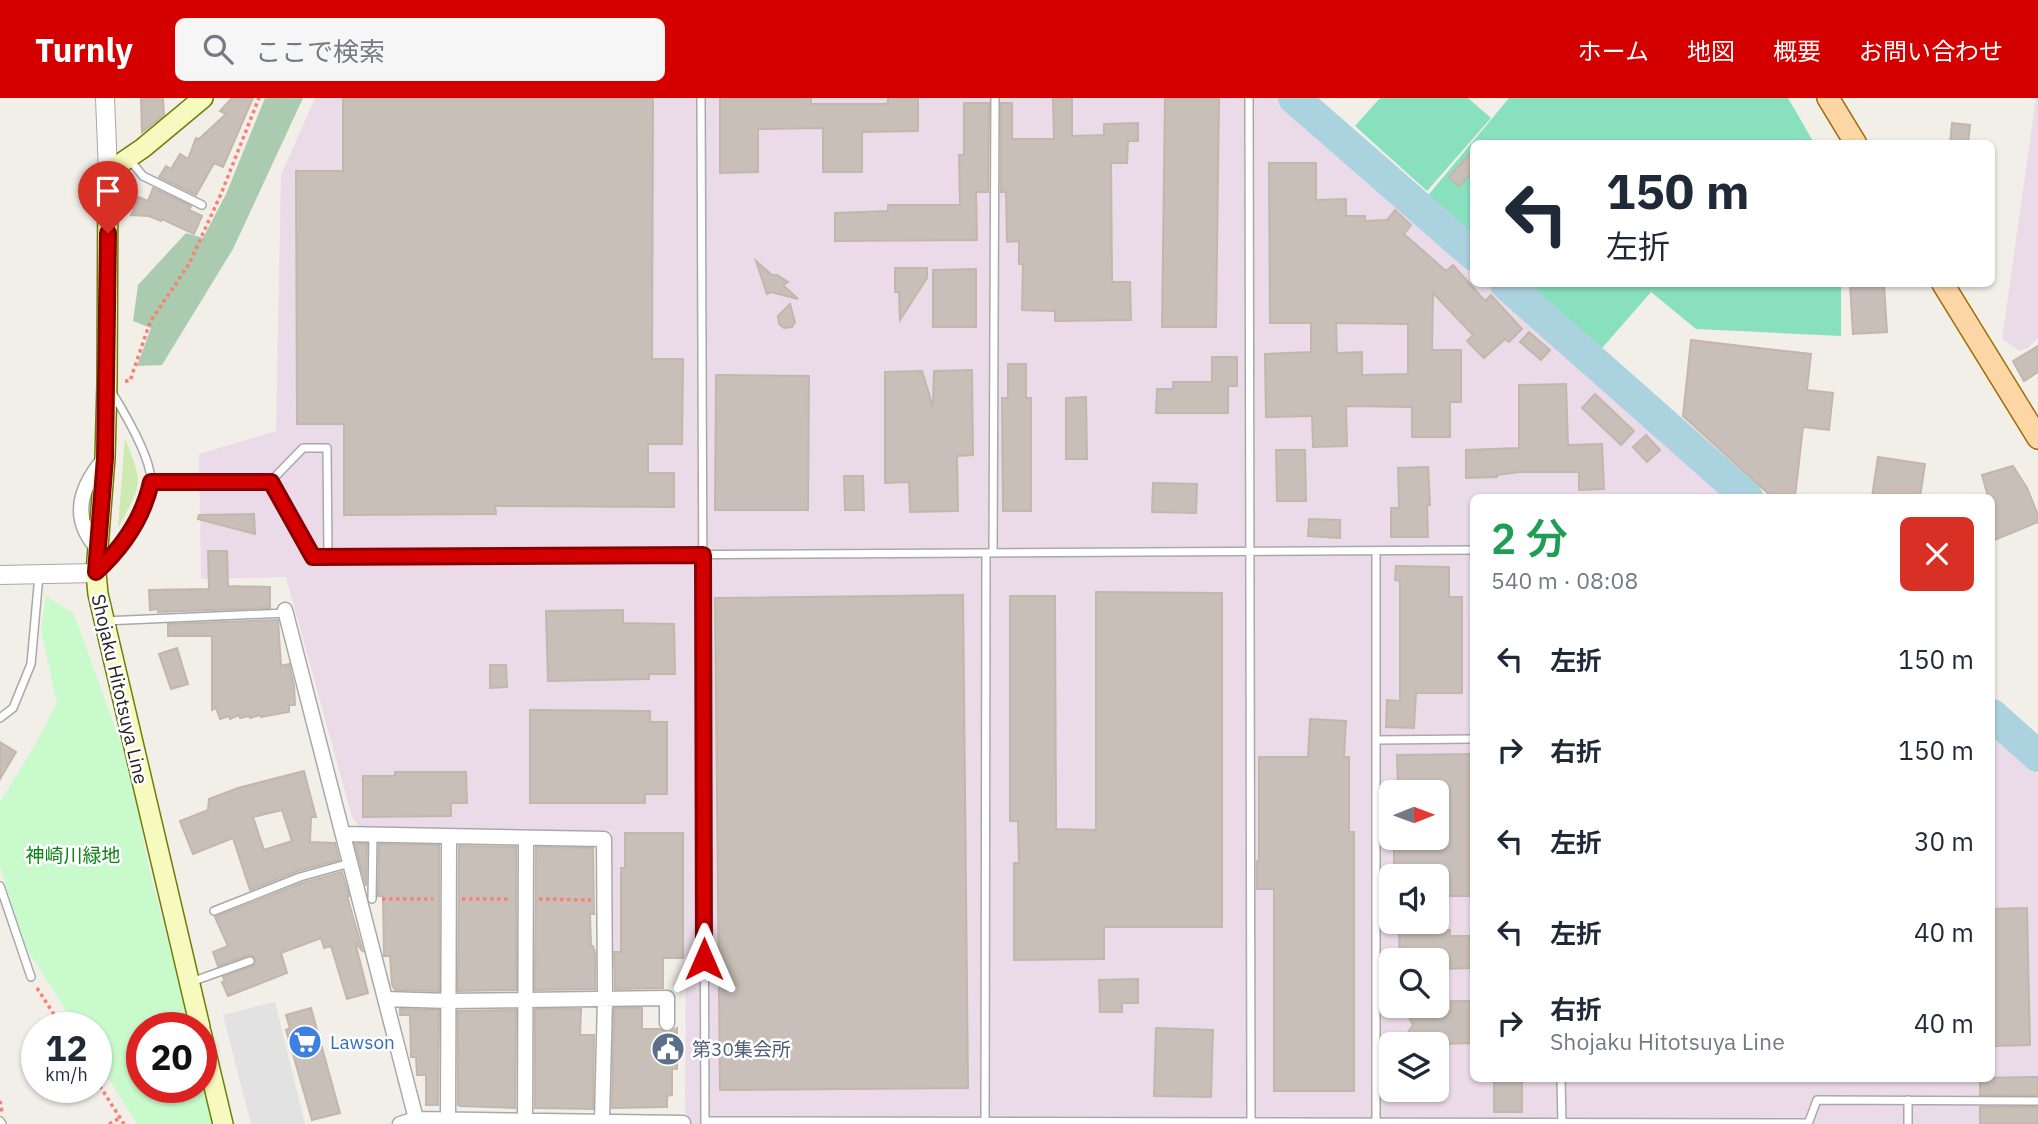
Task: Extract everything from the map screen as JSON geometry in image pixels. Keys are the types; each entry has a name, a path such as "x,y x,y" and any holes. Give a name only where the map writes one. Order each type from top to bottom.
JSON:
{"main road":[{"path":"108,172 203,98"},
{"path":"1828,98 1854,140"},
{"name":"Shojaku Hitotsuya Line","path":"108,172 107,384 97,594 196,1012"},
{"path":"1945,287 2038,438"},
{"path":"217,1099 223,1124"}],"street":[{"path":"105,98 108,172"},
{"path":"7,575 96,572"},
{"path":"285,611 416,1119"},
{"path":"342,834 604,839 605,999 602,1120"},
{"path":"448,1120 449,837"},
{"path":"526,838 530,1121"},
{"path":"385,999 449,1001 667,998 667,1023"},
{"path":"400,1124 416,1119 680,1123"}],"lane":[{"path":"701,98 705,1122 1808,1124 1817,1100 2038,1101"},
{"path":"985,1123 995,98"},
{"path":"1249,98 1251,1122"},
{"path":"128,158 143,176 201,205"},
{"path":"96,572 118,551 133,529 148,499 151,482 149,468 125,414 107,384"},
{"path":"151,482 271,482 303,448 327,448 328,557"},
{"path":"271,482 313,557 1470,550"},
{"path":"1376,551 1376,1123"},
{"path":"0,718 13,708 31,664 39,573"},
{"path":"104,621 285,611"},
{"path":"1376,740 1470,739"},
{"path":"372,899 373,835"},
{"path":"214,911 300,877 350,863"},
{"path":"0,886 31,977"},
{"path":"189,983 250,961"},
{"path":"1561,1082 1562,1123"},
{"path":"1908,1100 1908,1124"}],"path":[{"path":"107,384 130,380 150,322 189,264 221,194 258,98"},
{"path":"372,899 604,900"},
{"path":"111,1103 124,1124"},
{"path":"110,1124 120,1118"}],"shaded area":[{"path":"315,98 1277,98 1470,269 1470,287 1489,287 1723,494 1470,494 1470,1082 1995,1082 1995,735 2038,774 2038,1124 685,1124 686,957 613,958 612,831 361,828 352,817 286,577 201,579 199,454 276,431 281,175"},
{"path":"2036,98 2038,338 2028,348 2020,351 2002,339"},
{"path":"275,1002 305,1124 251,1124 223,1015"}],"green space":[{"path":"265,98 303,98 233,249 162,365 137,366 151,328 133,321 138,285 186,233 203,238 226,194"},
{"path":"1380,98 1468,98 1491,118 1427,191 1355,126"},
{"path":"1509,98 1788,98 1812,140 1474,140"},
{"path":"1470,145 1470,241 1425,199"},
{"path":"1519,287 1841,287 1841,336 1696,329 1651,292 1596,355"},
{"path":"125,438 138,484 118,528"},
{"name":"神崎川緑地","path":"46,596 74,614 129,766 148,864 186,1012 126,1012 126,1103 209,1103 214,1124 137,1124 112,1084 112,1012 67,1012 21,940 0,865 0,802 57,703 41,631"}],"building":[{"path":"141,98 163,98 164,115 142,132"},
{"path":"232,98 253,98 223,167 214,163 196,195 159,177 166,166 171,169 180,154 188,159 196,138 199,139 226,114 220,111"},
{"path":"343,98 653,98 652,359 683,359 682,444 648,444 648,473 674,473 674,507 495,506 496,514 344,515 344,424 297,424 296,171 343,171"},
{"path":"720,98 811,98 811,104 884,104 888,103 888,98 918,98 918,131 862,132 862,172 823,172 823,128 758,129 758,172 720,173"},
{"path":"1053,98 1072,98 1072,136 1104,135 1104,124 1138,123 1138,141 1128,141 1127,163 1111,163 1112,282 1130,282 1131,320 1055,321 1055,311 1022,310 1023,264 1019,264 1019,241 1007,242 1006,192 1001,192 1001,103 1012,103 1012,139 1054,139"},
{"path":"1165,98 1219,98 1216,327 1162,327"},
{"path":"964,103 989,103 988,192 976,192 977,240 835,241 835,213 888,211 888,205 960,205 959,155 964,155"},
{"path":"1952,123 1970,125 1968,140 1950,140"},
{"path":"1470,153 1470,174 1459,186 1449,177"},
{"path":"1269,163 1316,163 1316,200 1346,199 1346,216 1365,216 1365,221 1387,220 1395,210 1411,225 1404,234 1446,271 1453,265 1485,301 1491,295 1522,329 1509,342 1505,339 1484,358 1467,341 1473,335 1433,293 1432,350 1461,350 1461,402 1450,402 1450,437 1412,437 1412,407 1346,406 1347,446 1313,447 1312,416 1266,417 1265,354 1311,352 1311,323 1270,323","holes":["1336,323 1408,324 1408,374 1362,375 1362,352 1337,353"]},
{"path":"153,188 191,206 189,210 202,216 194,234 162,219 161,221 149,216 131,215 139,197 148,201"},
{"path":"756,261 772,275 788,282 783,285 798,299 771,292 767,294"},
{"path":"895,268 927,268 927,278 900,320 899,292 895,292"},
{"path":"976,269 976,327 933,327 933,270"},
{"path":"1850,287 1884,287 1887,332 1853,334"},
{"path":"790,304 795,322 792,327 784,328 779,324 778,316"},
{"path":"1529,332 1550,350 1541,360 1520,342"},
{"path":"1691,340 1811,354 1807,390 1833,393 1829,430 1803,427 1795,494 1769,494 1683,416"},
{"path":"2038,346 2038,372 2024,381 2013,361"},
{"path":"1212,357 1237,357 1237,386 1228,386 1228,413 1156,413 1157,389 1173,389 1173,382 1212,382"},
{"path":"1008,364 1026,364 1026,398 1031,398 1031,511 1003,511 1002,398 1008,398"},
{"path":"972,370 973,455 957,456 958,511 910,512 909,482 885,483 885,372 922,371 933,407 934,371"},
{"path":"716,375 809,376 808,510 715,510"},
{"path":"1566,384 1568,445 1602,444 1604,489 1579,490 1579,472 1519,472 1497,477 1466,478 1466,450 1519,448 1519,385"},
{"path":"1595,394 1634,431 1621,445 1582,408"},
{"path":"1086,397 1087,459 1066,459 1066,398"},
{"path":"1646,435 1660,450 1647,462 1633,447"},
{"path":"1276,450 1305,450 1306,501 1277,501"},
{"path":"1878,457 1925,464 1920,494 1872,494"},
{"path":"2013,466 2027,488 2038,515 2038,522 1995,540 1995,494 1987,494 1982,475"},
{"path":"1428,467 1428,537 1391,537 1391,508 1399,508 1398,468"},
{"path":"844,476 863,476 864,510 845,510"},
{"path":"1153,483 1197,484 1196,513 1152,512"},
{"path":"254,514 255,534 198,519 199,515"},
{"path":"1309,519 1340,520 1340,538 1308,536"},
{"path":"208,551 227,551 228,586 270,587 270,608 158,612 158,609 150,610 149,590 209,589"},
{"path":"1396,566 1449,567 1449,597 1462,597 1462,693 1416,693 1414,728 1386,727 1387,700 1400,701 1400,581 1395,580"},
{"path":"1096,592 1222,593 1222,927 1104,927 1104,959 1014,960 1014,863 1019,863 1018,821 1010,821 1010,596 1055,596 1056,829 1096,830"},
{"path":"963,595 968,1088 720,1090 715,598"},
{"path":"623,610 623,623 674,624 675,674 649,674 649,679 548,681 546,611"},
{"path":"278,620 281,666 289,664 295,705 289,705 289,712 261,717 240,718 239,715 220,719 216,708 212,710 212,636 168,636 168,624"},
{"path":"177,648 188,684 171,689 159,654"},
{"path":"490,665 506,665 507,687 490,688"},
{"path":"530,710 650,711 650,722 667,722 667,794 645,794 645,803 530,803"},
{"path":"1310,719 1346,721 1344,757 1349,757 1349,832 1354,832 1354,1091 1274,1091 1274,889 1257,889 1259,757 1308,757"},
{"path":"0,742 16,752 0,779"},
{"path":"1470,754 1470,896 1449,896 1449,864 1394,864 1394,850 1449,850 1449,780 1398,780 1397,755"},
{"path":"304,771 316,817 311,817 310,842 335,843 339,860 298,871 250,890 233,838 193,854 180,821 208,810 209,799 238,788","holes":["282,810 292,841 264,850 253,817"]},
{"path":"395,772 466,772 467,803 451,803 451,816 363,817 363,776 395,776"},
{"path":"625,833 683,833 683,958 663,958 663,988 615,989 614,952 621,952 621,868 625,868"},
{"path":"355,844 367,844 366,886"},
{"path":"379,844 439,845 439,991 395,990 392,985 390,956 384,956 383,896 378,896"},
{"path":"459,846 516,847 516,990 458,991"},
{"path":"536,847 593,848 594,914 590,914 591,946 595,953 595,989 535,990"},
{"path":"342,872 363,952 355,942 368,993 347,999 331,946 324,948 321,938 281,953 287,973 228,996 222,982 225,981 223,977 253,966 256,960 249,955 218,966 213,952 228,946 215,917 302,883"},
{"path":"2027,908 2030,1045 1995,1046 1995,909"},
{"path":"1450,930 1450,936 1470,936 1470,968 1449,969 1449,948 1400,948 1399,934 1449,934"},
{"path":"1138,979 1138,1003 1122,1003 1122,1012 1100,1012 1099,980"},
{"path":"1451,1001 1470,1001 1470,1043 1449,1044 1449,1032 1408,1032 1413,1025 1409,1018 1449,1018"},
{"path":"311,1008 340,1113 312,1120 286,1030 290,1028 286,1015"},
{"path":"614,1008 642,1008 642,1029 659,1029 668,1033 677,1028 677,1069 672,1069 672,1095 667,1096 667,1107 612,1108"},
{"path":"400,1009 439,1010 438,1105 426,1105 426,1075 417,1075 416,1057 411,1057 410,1015 400,1015"},
{"path":"535,1009 581,1009 580,1035 594,1035 593,1109 535,1108"},
{"path":"516,1010 515,1108 458,1105 458,1011"},
{"path":"1156,1028 1213,1030 1211,1097 1154,1096"},
{"path":"2038,1077 2038,1095 1980,1095 1980,1082 1995,1082 1995,1078"},
{"path":"1494,1082 1522,1082 1522,1112 1494,1112"},
{"path":"1980,1107 2038,1107 2038,1124 1980,1124"}],"waterway":[{"path":"1294,98 1470,252"},
{"path":"1509,287 1744,494"},
{"path":"1995,718 2038,756"}],"place":[{"name":"Lawson","path":"305,1042"},
{"name":"第30集会所","path":"668,1049"}],"route":[{"path":"108,233 105,458 96,572 118,551 133,529 148,499 151,482 271,482 313,557 703,555 704,959"}]}
